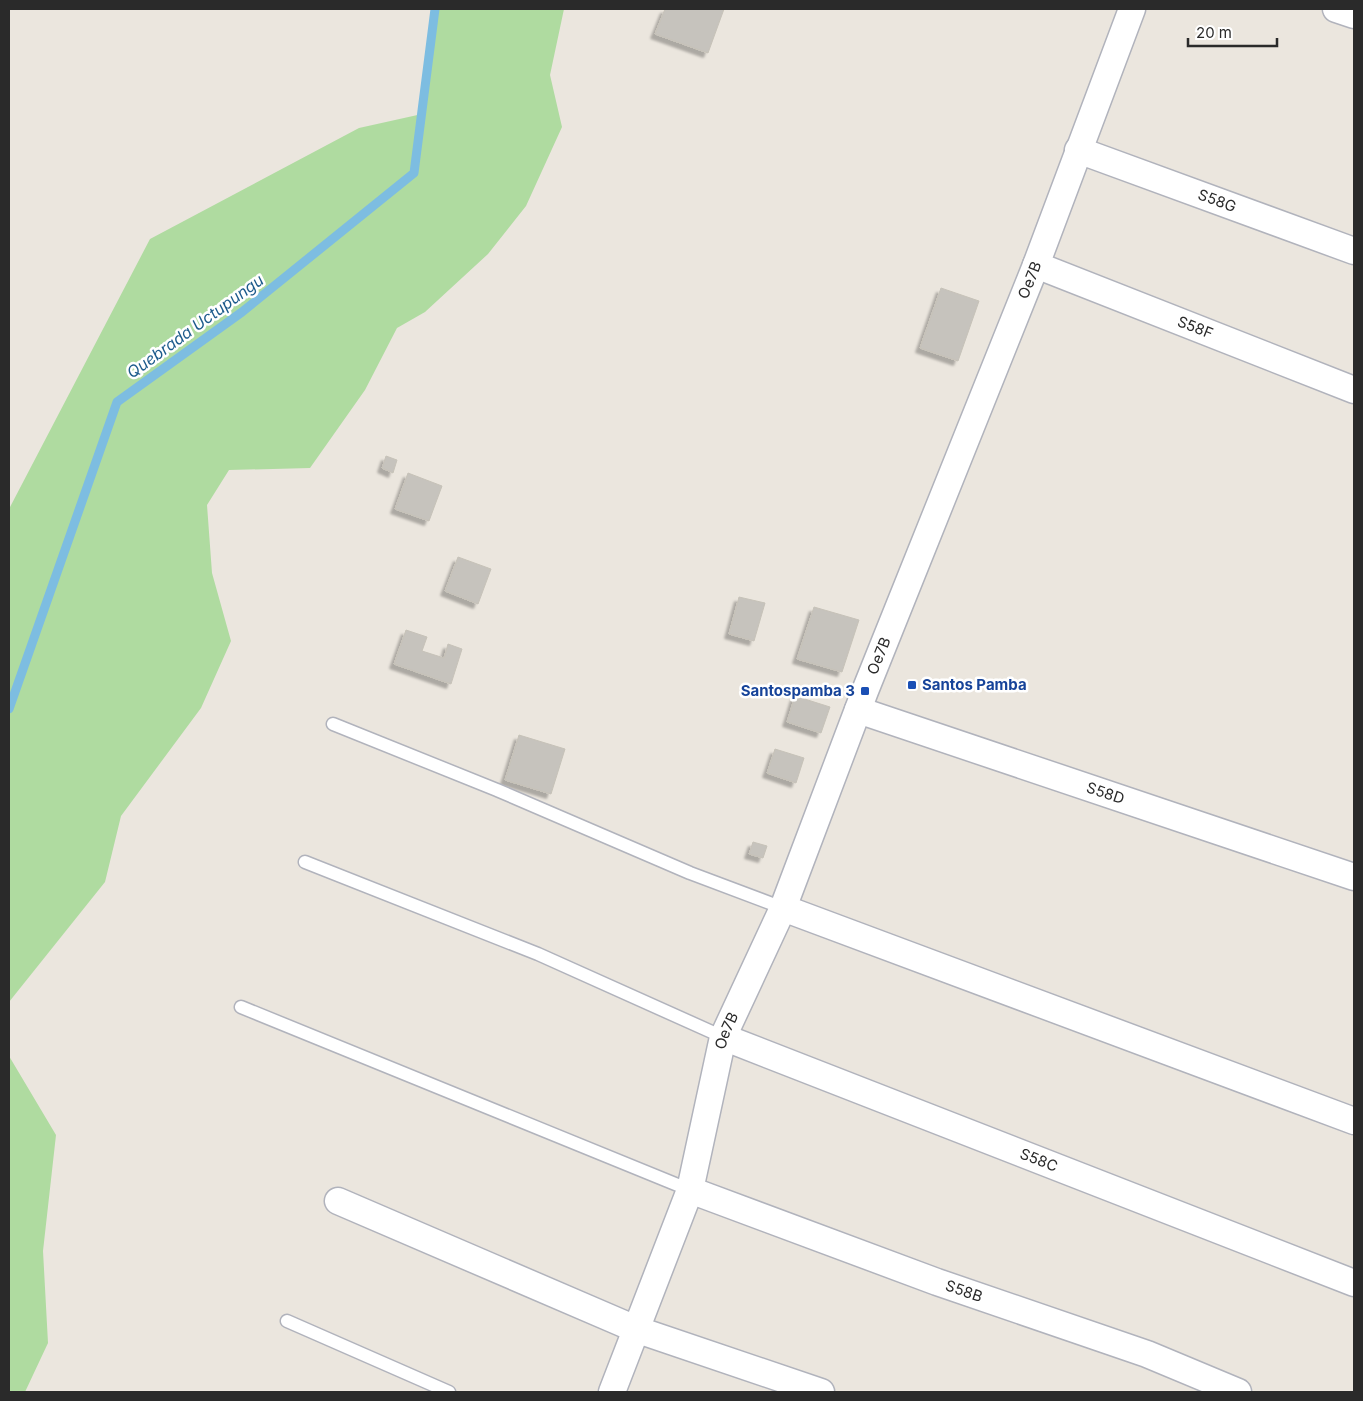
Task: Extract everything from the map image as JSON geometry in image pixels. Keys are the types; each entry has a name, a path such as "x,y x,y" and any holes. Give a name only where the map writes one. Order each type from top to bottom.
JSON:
{"street":[{"name":"Oe7B","path":"612,1392 638,1330 690,1190 723,1037 783,908 858,710 1036,265 1132,9"},
{"path":"1336,9 1354,15"},
{"name":"S58G","path":"1078,150 1354,251"},
{"name":"S58F","path":"1036,265 1354,390"},
{"name":"S58D","path":"858,710 1354,877"},
{"path":"783,908 1354,1121"},
{"name":"S58C","path":"723,1037 1354,1283"},
{"name":"S58B","path":"690,1190 937,1282 1147,1354 1238,1392"},
{"path":"338,1201 638,1330 821,1392"}],"lane":[{"path":"333,724 496,790 673,866 783,908"},
{"path":"305,862 538,954 723,1037"},
{"path":"241,1007 690,1190"},
{"path":"287,1321 449,1392"}],"green space":[{"path":"435,9 564,9 550,75 562,127 526,206 488,254 425,312 397,328 365,390 310,468 229,470 207,505 212,573 231,641 201,708 121,816 105,882 9,1002 9,509 150,239 359,128 422,114"},
{"path":"9,1056 56,1135 43,1251 48,1343 25,1392 9,1392"}],"building":[{"path":"665,9 724,9 708,53 655,34"},
{"path":"941,288 979,301 958,361 920,348"},
{"path":"386,456 397,460 393,473 382,468"},
{"path":"408,473 442,486 429,521 395,509"},
{"path":"458,557 491,569 478,604 445,591"},
{"path":"739,597 765,603 754,641 729,634"},
{"path":"814,607 859,620 842,672 797,659"},
{"path":"406,630 427,637 422,651 444,658 448,644 462,649 451,684 394,664"},
{"path":"795,696 830,707 821,733 787,722"},
{"path":"519,735 565,749 551,794 505,780"},
{"path":"775,749 804,758 796,783 767,773"},
{"path":"753,842 767,846 763,858 749,854"}],"waterway":[{"name":"Quebrada Uctupungu","path":"9,709 117,402 242,312 414,173 435,9"}],"place":[{"name":"Santos Pamba","path":"912,685"},
{"name":"Santospamba 3","path":"865,691"}]}
